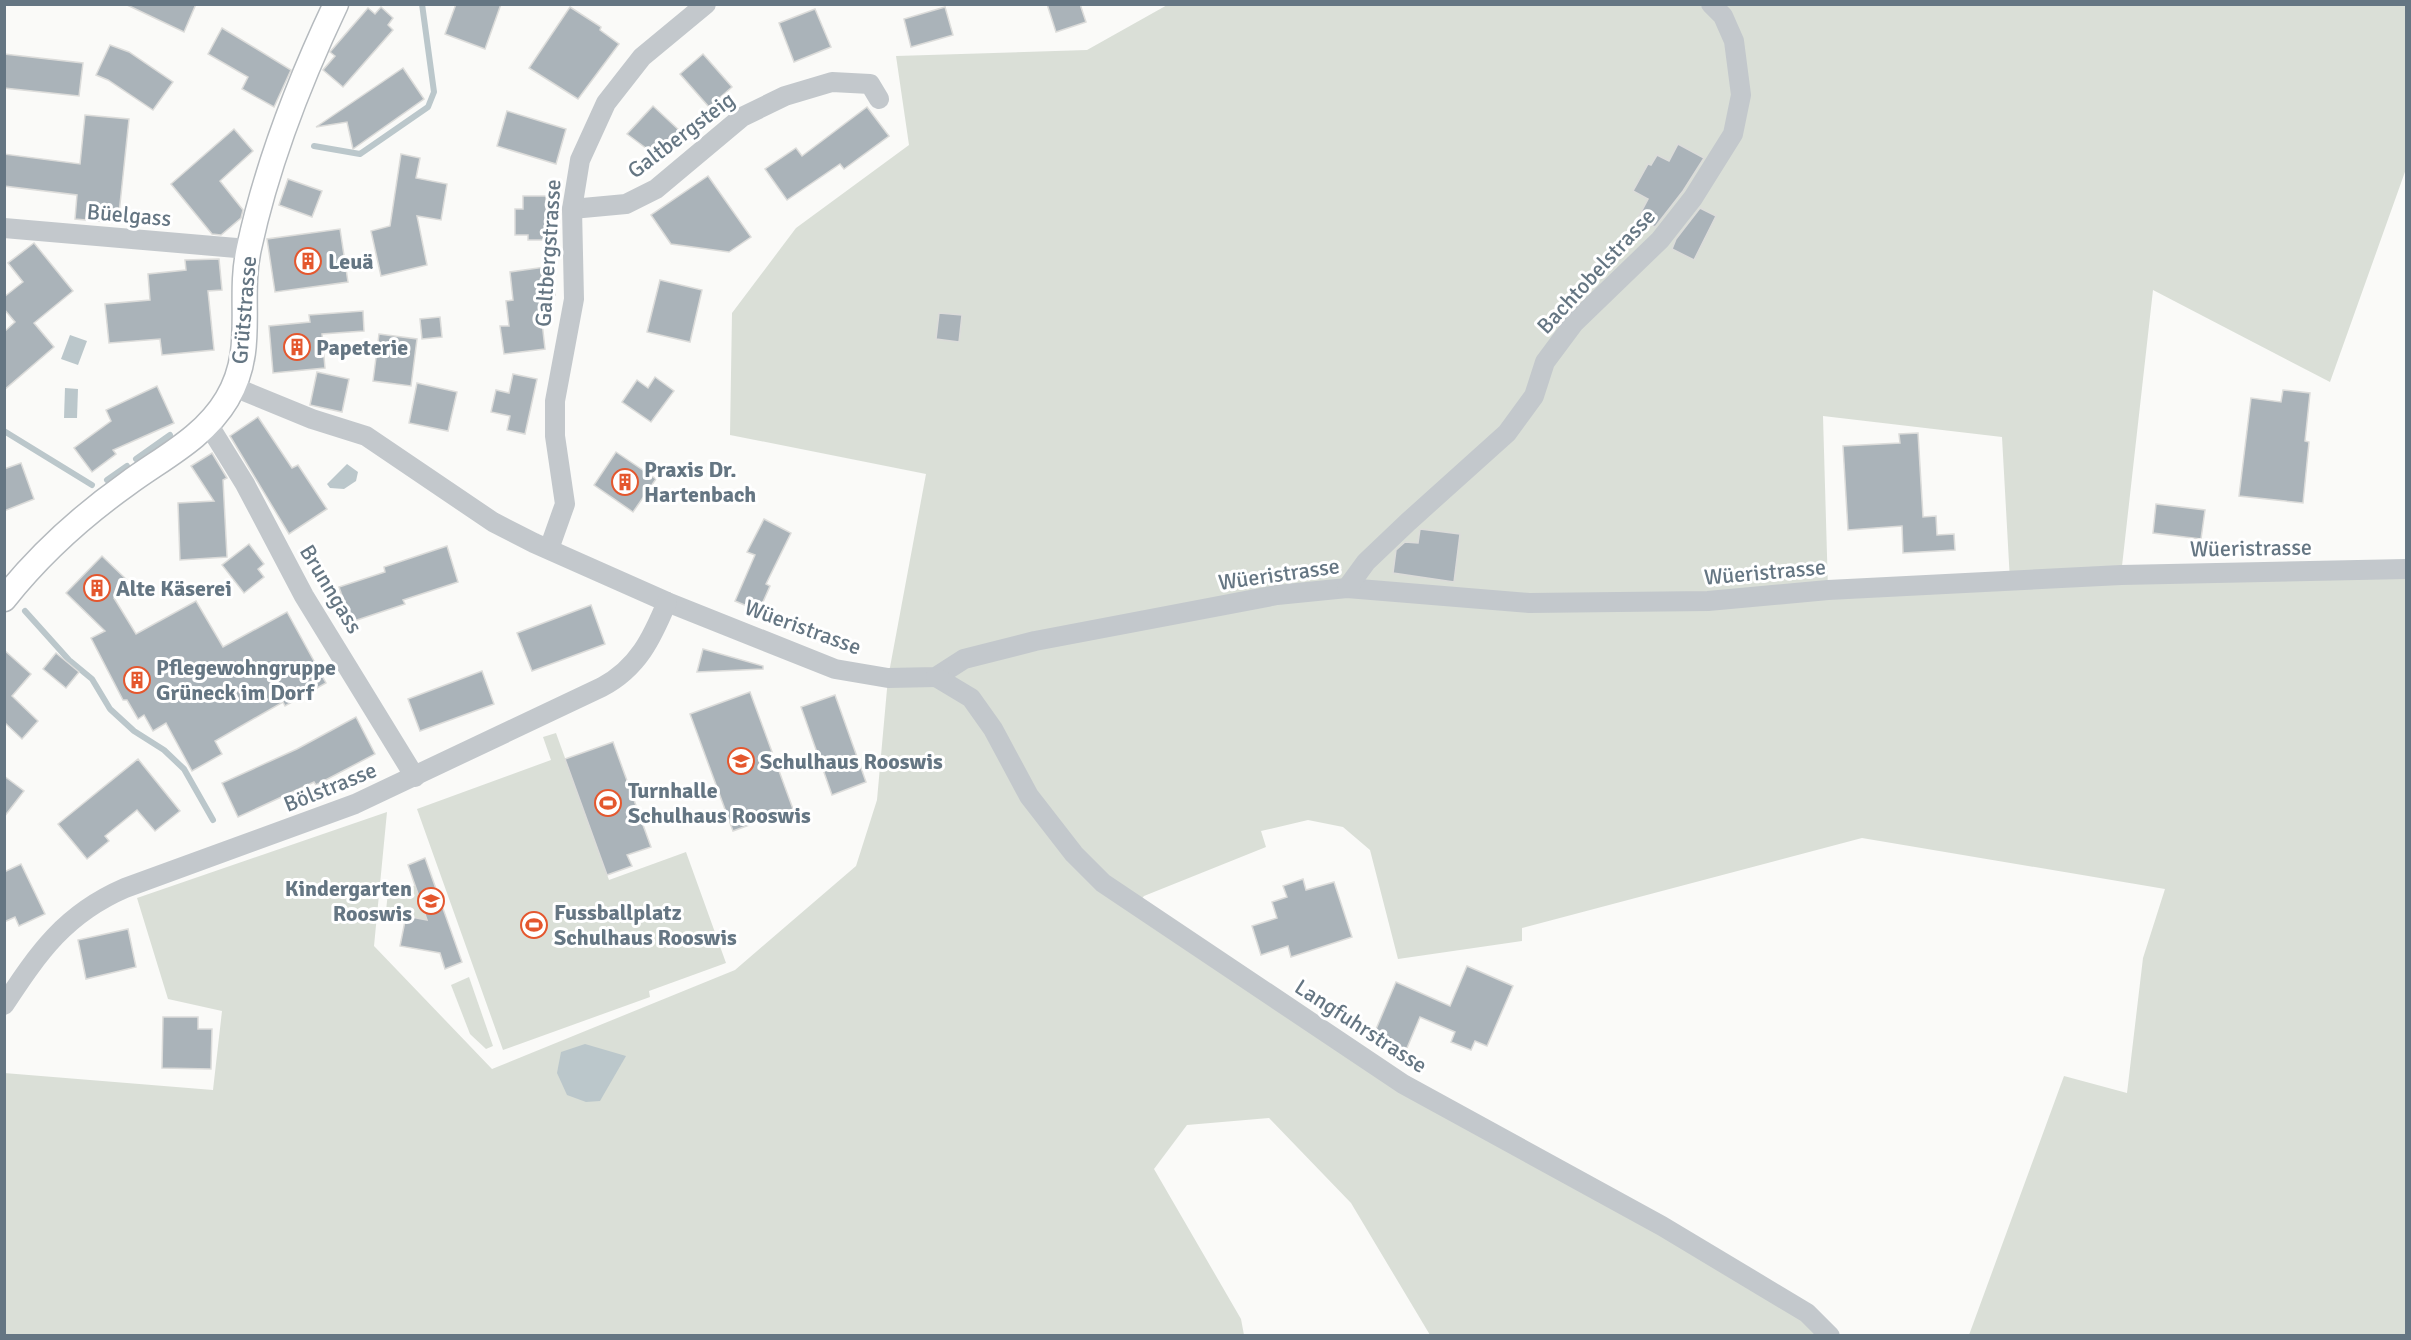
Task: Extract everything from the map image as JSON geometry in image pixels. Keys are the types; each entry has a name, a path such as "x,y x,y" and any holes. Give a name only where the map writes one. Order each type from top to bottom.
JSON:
{"main road":[{"name":"Grütstrasse","path":"4,599 39,560 88,514 208,424 234,387 244,352 248,249 278,147 298,92 336,4"}],"street":[{"name":"Galtbergstrasse","path":"549,549 564,504 555,436 555,413 573,299 572,209 580,160 606,103 642,57 706,4"},
{"name":"Bachtobelstrasse","path":"1347,588 1375,554 1507,433 1534,396 1545,362 1574,323 1660,240 1693,198 1728,143 1733,134 1741,95 1734,41 1723,16 1711,4"},
{"name":"Galtbergsteig","path":"572,209 626,204 656,189 742,117 785,96 832,82 870,84 879,99"},
{"name":"Büelgass","path":"4,228 248,249"},
{"name":"Wüeristrasse","path":"234,387 312,419 366,436 493,522 667,602 836,669 888,678 936,677 964,659 1035,641 1276,595 1347,588 1529,603 1708,601 1828,590 2121,575 2406,570"},
{"name":"Brunngass","path":"208,424 245,484 304,596 415,777"},
{"name":"Bölstrasse","path":"4,1005 47,943 93,903 125,888 295,828 415,777 610,683 630,667 646,648 667,602"},
{"name":"Langfuhrstrasse","path":"936,677 971,698 993,729 1029,796 1074,854 1103,883 1403,1084 1671,1232 1807,1313 1830,1335"}],"shaded area":[{"path":"1169,4 2406,5 2406,169 2330,382 2153,290 2121,575 2406,569 2406,1335 1969,1335 2064,1076 2127,1093 2143,958 2165,889 1862,838 1522,928 1522,941 1398,959 1370,850 1343,827 1308,820 1261,831 1266,847 1144,896 1136,906 1403,1084 1830,1335 1430,1335 1351,1203 1269,1118 1187,1125 1154,1169 1241,1319 1244,1335 5,1335 4,1073 213,1090 222,1011 168,999 137,898 387,812 374,946 492,1069 735,970 856,866 877,800 888,678 926,474 730,435 732,313 796,228 909,145 896,56 1087,50","holes":["1823,416 2002,437 2010,581 1828,590"]},
{"path":"70,335 87,341 78,365 61,359"},
{"path":"65,388 78,389 77,418 64,418"},
{"path":"347,464 358,472 356,481 344,489 330,488 327,484"},
{"name":"Fussballplatz Schulhaus Rooswis","path":"556,733 609,880 686,852 726,963 649,991 650,997 503,1050 417,809 551,760 543,737"},
{"path":"389,883 415,886 427,920 406,916 404,923 385,920"},
{"path":"469,977 493,1046 486,1049 470,1034 451,985"},
{"path":"585,1044 626,1056 600,1101 586,1102 567,1095 557,1073 561,1052"}],"building":[{"path":"125,4 196,4 184,32"},
{"path":"456,4 501,4 485,49 445,34"},
{"path":"1047,4 1080,4 1086,22 1056,32"},
{"path":"381,7 393,18 388,25 393,30 343,87 323,70 335,56 330,52 368,8 375,14"},
{"path":"570,7 601,27 600,30 619,44 578,99 529,68"},
{"path":"945,7 953,35 911,47 904,19"},
{"path":"815,9 831,47 794,62 779,23"},
{"path":"222,28 291,70 274,107 242,89 248,77 208,54"},
{"path":"110,45 129,52 173,82 153,110 108,80 96,75"},
{"path":"4,54 83,63 79,96 4,88"},
{"path":"703,54 732,87 709,107 680,74"},
{"path":"403,68 424,99 353,149 347,122 316,127"},
{"path":"653,106 681,132 658,157 627,134"},
{"path":"867,107 889,136 844,169 840,164 787,200 765,169 796,148 802,156"},
{"path":"507,111 566,129 556,164 497,146"},
{"path":"85,115 129,119 118,223 75,219 77,195 4,186 4,154 80,164"},
{"path":"234,129 253,151 220,181 243,210 241,218 221,235 212,234 171,184"},
{"path":"1678,144 1704,158 1683,191 1655,227 1638,218 1648,199 1633,191 1648,164 1651,165 1657,155 1669,161"},
{"path":"401,154 420,158 416,178 447,184 441,220 417,216 427,265 381,276 371,231 390,226"},
{"path":"708,176 751,237 729,252 671,244 651,215"},
{"path":"288,179 322,191 312,217 279,205"},
{"path":"523,196 546,196 547,240 528,240 528,235 515,235 515,209 523,209"},
{"path":"1700,208 1716,216 1694,260 1672,249 1676,239"},
{"name":"Leuä","path":"340,229 348,282 275,292 267,239"},
{"path":"34,243 73,291 34,323 54,347 4,390 4,332 15,322 4,309 4,297 23,282 8,263"},
{"path":"219,259 222,290 208,291 214,350 162,355 160,339 109,343 105,304 150,300 148,274 186,270 185,260"},
{"path":"552,266 555,295 544,296 547,321 542,322 545,349 504,354 500,326 509,326 506,301 513,300 510,272"},
{"path":"660,280 702,290 690,342 647,332"},
{"path":"363,311 364,331 322,334 325,368 273,373 269,326 310,322 309,315"},
{"path":"939,313 962,315 959,342 936,339"},
{"path":"440,317 442,337 422,339 420,319"},
{"path":"379,334 417,339 411,386 373,381"},
{"path":"317,372 349,379 342,412 310,405"},
{"path":"513,374 537,379 525,434 507,430 510,416 491,412 496,390 509,393"},
{"path":"655,377 674,391 651,422 622,402 637,380 648,388"},
{"path":"417,383 457,392 448,431 409,423"},
{"path":"157,386 174,423 113,450 116,454 92,472 74,448 111,421 106,410"},
{"path":"2283,390 2310,393 2305,441 2309,442 2303,503 2239,496 2251,398 2281,402"},
{"path":"258,417 292,468 298,465 327,509 289,534 230,436"},
{"path":"1918,433 1923,517 1936,516 1937,535 1954,534 1955,550 1903,553 1902,526 1848,530 1843,446 1900,443 1899,434"},
{"name":"Praxis Dr. Hartenbach","path":"616,452 656,479 633,512 594,485"},
{"path":"212,453 227,478 223,480 227,557 180,560 178,503 214,501 191,466"},
{"path":"21,463 34,499 4,511 4,469"},
{"path":"2156,504 2205,510 2201,539 2153,533"},
{"path":"764,519 791,533 766,584 770,586 759,611 735,601 755,555 747,552"},
{"path":"1420,529 1460,534 1454,582 1393,573 1396,550 1405,542 1418,543"},
{"path":"249,544 264,564 258,569 264,577 244,593 222,565"},
{"path":"447,546 458,582 403,600 405,604 351,622 339,587 385,572 384,567"},
{"path":"102,556 129,582 114,598 136,634 196,601 223,647 287,612 326,683 285,706 283,702 215,741 222,754 192,771 166,723 153,731 144,715 138,719 127,700 123,700 91,638 105,631 66,593"},
{"path":"591,605 605,644 532,671 517,633"},
{"path":"703,649 763,666 763,669 697,672"},
{"path":"4,650 31,674 12,696 38,721 22,739 4,722"},
{"path":"56,653 79,672 66,688 43,669"},
{"path":"482,671 494,704 420,731 408,699"},
{"name":"Schulhaus Rooswis","path":"750,692 793,809 733,831 690,714"},
{"path":"835,695 866,782 832,795 801,707"},
{"path":"356,717 375,754 316,785 314,782 238,817 222,783 297,749"},
{"name":"Turnhalle Schulhaus Rooswis","path":"613,742 651,847 627,855 632,866 607,875 565,759"},
{"path":"138,759 180,811 155,831 137,810 105,836 109,841 87,859 58,824"},
{"path":"4,776 24,791 4,817"},
{"name":"Kindergarten Rooswis","path":"425,858 462,962 445,969 440,953 400,946 406,916 427,920 408,865"},
{"path":"21,864 45,914 19,926 15,917 4,922 4,872"},
{"path":"1303,879 1306,890 1334,882 1352,937 1291,957 1288,946 1261,955 1252,926 1277,918 1272,902 1287,897 1283,886"},
{"path":"128,929 136,967 86,979 78,940"},
{"path":"1467,966 1513,986 1487,1046 1475,1041 1471,1050 1451,1042 1455,1032 1420,1017 1404,1055 1371,1041 1396,982 1450,1006"},
{"path":"163,1017 198,1017 198,1029 212,1029 211,1069 162,1068"}],"waterway":[{"path":"314,146 360,154 428,107 434,92 422,4"},
{"path":"4,431 92,485"},
{"path":"136,459 170,435"},
{"path":"107,480 127,466"},
{"path":"25,611 69,660 92,679 110,709 134,731 164,750 184,769 213,820"}],"place":[{"name":"Leuä","path":"308,261"},
{"name":"Papeterie","path":"297,347"},
{"name":"Praxis Dr. Hartenbach","path":"625,482"},
{"name":"Alte Käserei","path":"97,588"},
{"name":"Pflegewohngruppe Grüneck im Dorf","path":"137,680"},
{"name":"Schulhaus Rooswis","path":"741,761"},
{"name":"Turnhalle Schulhaus Rooswis","path":"608,803"},
{"name":"Kindergarten Rooswis","path":"431,901"},
{"name":"Fussballplatz Schulhaus Rooswis","path":"534,925"}]}
